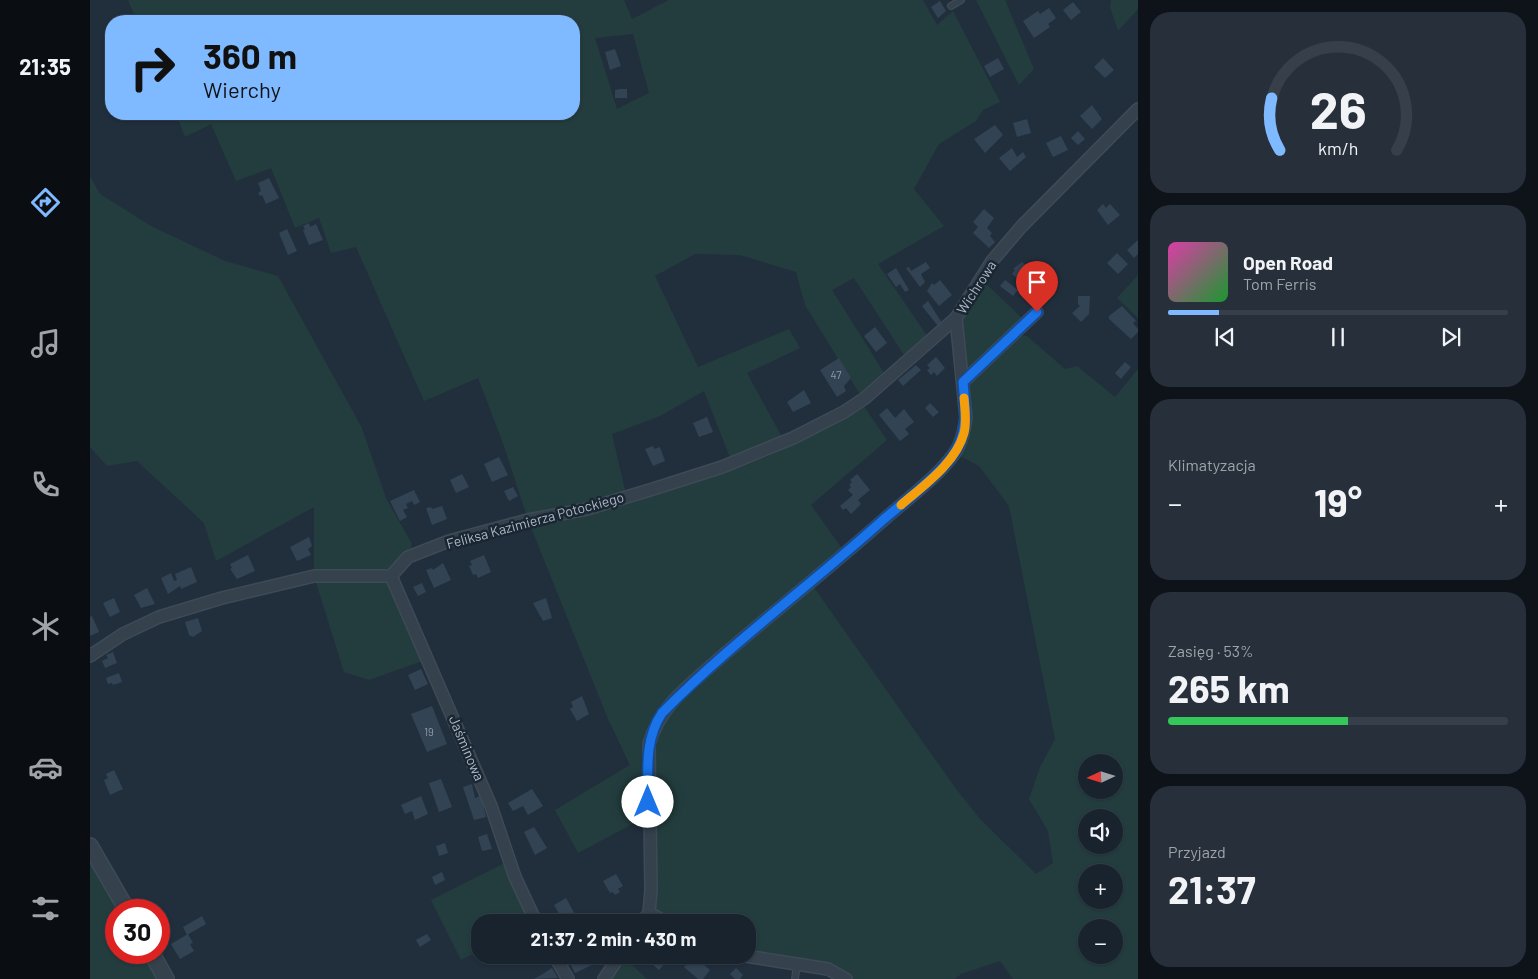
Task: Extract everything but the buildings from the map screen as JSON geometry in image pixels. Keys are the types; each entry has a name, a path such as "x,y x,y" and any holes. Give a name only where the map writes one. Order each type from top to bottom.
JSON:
{"street":[{"name":"Wichrowa","path":"646,914 651,890 649,744 654,725 662,713 688,687 924,485 955,453 964,434 966,418 956,318 992,261 1021,227 1138,109"},
{"path":"963,382 1037,312"},
{"name":"Feliksa Kazimierza Potockiego","path":"391,576 408,557 449,541 528,520 587,508 653,489 722,467 793,438 844,412 865,398 956,318"},
{"path":"90,656 123,634 159,617 222,598 314,576 391,576"},
{"name":"Jaśminowa","path":"391,576 488,798 515,878 532,914"},
{"path":"90,846 121,899"},
{"path":"756,957 828,968 846,979"},
{"path":"158,964 166,979"},
{"path":"559,964 568,979"},
{"path":"604,979 614,964"}],"lane":[{"path":"951,6 960,0"},
{"path":"795,979 797,963"}],"green space":[{"path":"128,0 624,0 632,19 669,0 923,0 937,25 953,11 1000,102 983,110 976,121 939,144 914,189 944,226 878,264 928,337 906,358 854,278 832,290 886,376 861,396 805,305 796,272 740,255 695,254 655,276 698,367 789,329 800,348 747,373 783,439 731,460 704,391 660,416 612,434 627,499 710,477 758,460 813,435 863,405 887,440 811,505 843,550 808,579 956,789 981,820 1036,874 1053,863 1048,831 1029,799 1040,767 1055,739 1009,506 979,466 958,455 963,382 1016,335 1027,336 1065,369 1077,366 1115,397 1138,369 1138,979 1013,979 1000,961 961,974 955,979 846,979 756,957 756,914 649,913 648,835 640,820 578,853 555,810 630,765 608,719 528,520 503,443 478,378 424,401 356,247 331,253 319,218 295,228 271,168 236,181 211,124 185,137 178,120 580,120 580,15 134,15","holes":["633,34 649,93 617,109 595,38"]},
{"path":"976,0 1005,0 1034,69 1019,85"},
{"path":"1111,0 1138,0 1138,9 1118,31 1110,7"},
{"path":"90,176 100,194 151,226 225,261 278,276 362,428 386,498 412,544 408,557 391,576 425,660 369,680 344,672 314,576 314,507 216,561 204,523 137,461 107,466 90,447"},
{"path":"1138,275 1138,318 1117,298"},
{"path":"983,281 1024,320 971,368 965,366 962,317"},
{"path":"90,857 113,899 105,899 105,964 149,964 158,979 90,979"},
{"path":"505,863 530,914 471,914 471,955 461,960 431,900"},
{"path":"621,964 631,964 647,979 610,979"}],"slow traffic":[{"path":"901,505 924,485 955,453 964,434 966,418 964,398"}],"route":[{"path":"648,802 649,744 654,725 662,713 688,687 746,636 846,554 924,485 955,453 964,434 966,418 963,382 1037,312"}]}
